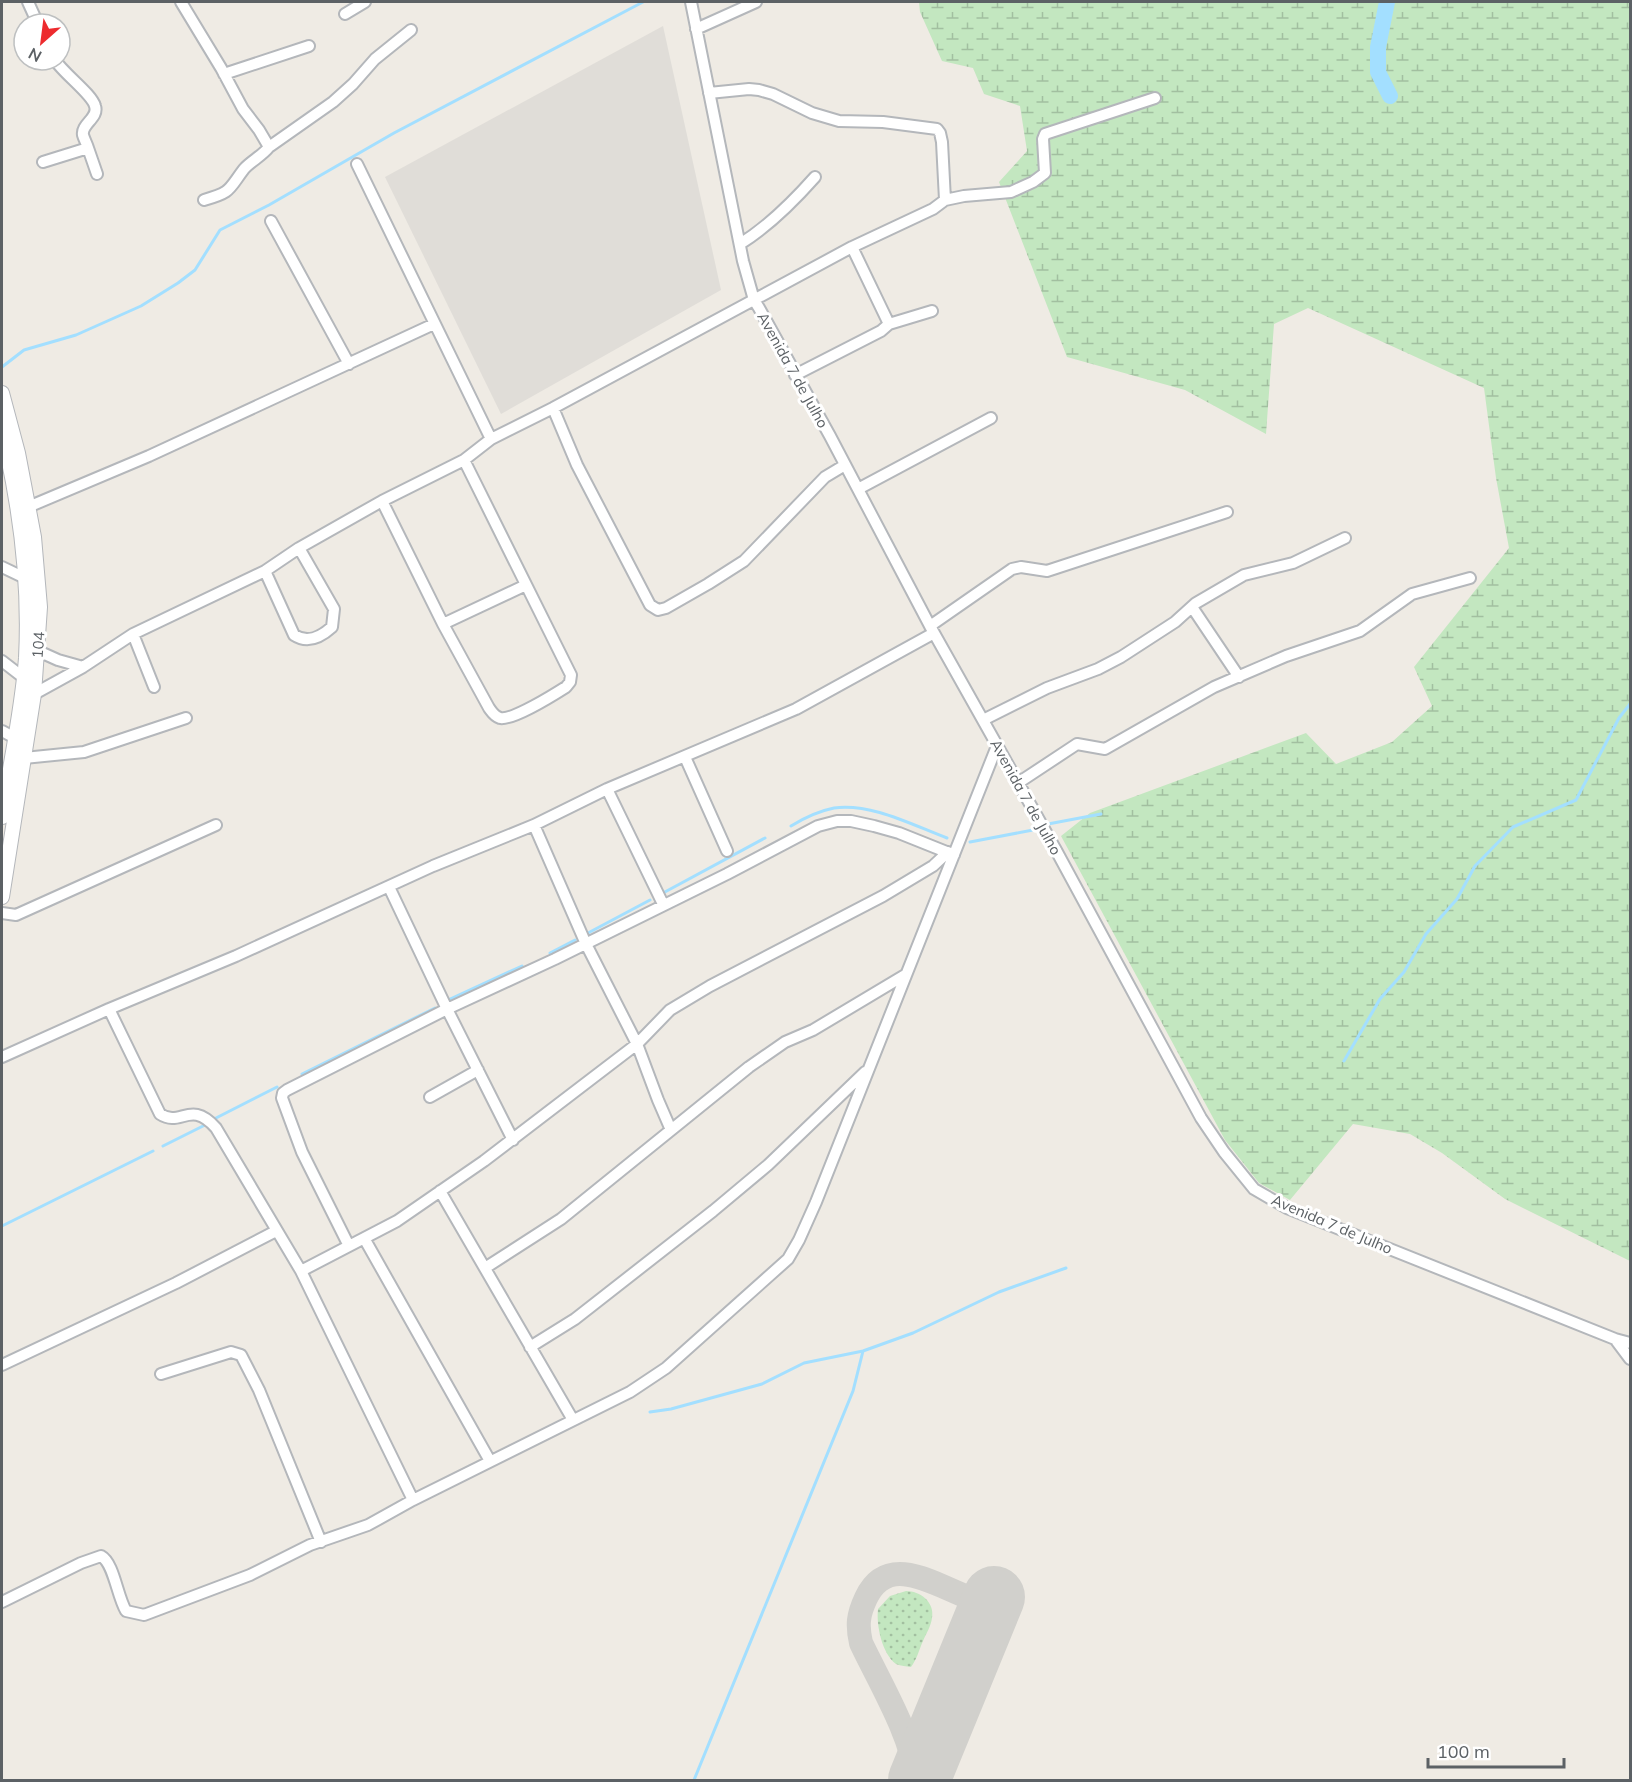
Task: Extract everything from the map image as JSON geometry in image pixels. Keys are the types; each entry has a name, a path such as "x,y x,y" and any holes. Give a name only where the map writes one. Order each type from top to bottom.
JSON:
{"street":[{"path":"181,2 243,109 260,130 269,147"},
{"path":"345,14 365,2"},
{"name":"Avenida 7 de Julho","path":"691,2 740,244 754,300 932,629 1202,1118 1224,1152 1254,1189 1287,1208 1630,1343"},
{"path":"696,29 756,2"},
{"path":"204,200 229,190 244,169 264,154 269,147 333,102 375,59 411,30"},
{"path":"224,74 309,46"},
{"path":"66,72 95,105 93,117 83,130 83,135 97,174"},
{"path":"710,93 759,90 812,113 839,121 858,120 933,127 940,133 942,142 945,200"},
{"path":"28,693 83,667 133,634 265,571 299,548 382,501 464,460 491,439 852,247 933,209 945,200 1018,190 1045,173 1043,139 1045,134 1155,98"},
{"path":"44,162 88,148"},
{"path":"357,164 491,439"},
{"path":"740,244 772,222 814,177"},
{"path":"271,221 349,363"},
{"path":"852,247 889,324"},
{"path":"795,375 881,331 889,324 932,311"},
{"path":"23,508 149,456 434,324"},
{"name":"104","path":"2,393 18,453 23,508 38,572 40,608 38,651 28,693 24,758 2,897"},
{"path":"553,408 577,465 650,605 658,610 666,608 737,566 825,477 845,465"},
{"path":"858,489 991,418"},
{"path":"2,431 5,457 23,508 27,633 24,678 28,693 15,738 2,817"},
{"path":"382,501 443,624 494,714 501,718 512,716 560,691 570,682 571,675 464,460"},
{"path":"2,1057 236,956 433,866 534,825 607,789 796,709 932,629 1012,569 1021,567 1047,571 1227,512"},
{"path":"983,720 1047,688 1106,665 1175,622 1224,585 1244,575 1293,562 1345,538"},
{"path":"265,571 294,635 300,640 307,640 325,633 332,627 334,609 299,548"},
{"path":"2,567 25,578"},
{"path":"1018,783 1069,748 1081,743 1105,749 1215,687 1295,652 1360,631 1412,594 1470,578"},
{"path":"443,624 526,585"},
{"path":"1192,607 1239,677"},
{"path":"133,634 154,687"},
{"path":"38,651 83,667"},
{"path":"2,661 24,678"},
{"path":"24,758 84,752 186,718"},
{"path":"2,731 15,738"},
{"path":"2,1602 100,1556 109,1563 126,1611 144,1615 250,1575 310,1545 368,1525 413,1500 630,1392 666,1368 788,1258 799,1240 816,1202 951,853 998,746"},
{"path":"685,756 727,850"},
{"path":"607,789 663,904"},
{"path":"349,1246 302,1152 283,1104 283,1093 447,1009 728,874 818,826 837,821 851,821 882,828 951,853"},
{"path":"2,913 16,915 216,825"},
{"path":"534,825 586,944 637,1044 671,1130"},
{"path":"301,1271 397,1221 513,1140 637,1044 670,1010 790,943 883,896 951,853"},
{"path":"389,886 447,1009 513,1140"},
{"path":"485,1268 561,1219 748,1067 785,1042 813,1030 905,975"},
{"path":"109,1009 160,1114 174,1118 199,1114 207,1118 216,1128 301,1271 413,1500"},
{"path":"530,1347 576,1319 713,1211 768,1165 867,1069"},
{"path":"430,1097 478,1070"},
{"path":"440,1191 573,1420"},
{"path":"2,1365 176,1283 276,1231"},
{"path":"364,1238 490,1461"},
{"path":"1615,1338 1630,1359"},
{"path":"161,1374 231,1352 241,1355 259,1390 321,1542"}],"shaded area":[{"path":"663,26 721,290 501,414 385,177"}],"green space":[{"path":"919,2 1630,2 1630,1261 1505,1199 1442,1153 1410,1134 1353,1124 1290,1200 1259,1183 1225,1140 1061,836 1090,813 1306,733 1336,764 1392,742 1432,706 1414,667 1509,548 1496,478 1484,388 1308,308 1274,324 1266,434 1185,390 1067,357 999,182 1027,151 1020,106 984,94 973,68 942,61 920,12"},
{"path":"906,1591 925,1598 932,1612 930,1627 911,1667 896,1664 891,1659 881,1639 878,1623 878,1609 890,1596"}],"waterway":[{"path":"2,367 24,350 76,335 141,306 195,270 220,230 269,205 394,133 643,2"},
{"path":"1387,2 1378,47 1378,72 1390,96"},
{"path":"1344,1061 1380,999 1404,972 1426,934 1457,899 1475,866 1513,827 1576,800 1619,718 1630,704"},
{"path":"791,826 823,811 848,807 892,816 947,838"},
{"path":"1048,824 1101,814"},
{"path":"970,842 1033,830"},
{"path":"663,893 765,838"},
{"path":"588,933 650,900"},
{"path":"550,953 575,940"},
{"path":"448,1000 522,966"},
{"path":"302,1074 435,1008"},
{"path":"216,1118 277,1087"},
{"path":"163,1146 205,1125"},
{"path":"2,1226 153,1151"},
{"path":"650,1412 671,1409 762,1384 804,1363 863,1351 913,1333 999,1292 1066,1268"},
{"path":"694,1780 853,1391 863,1351"}],"taxiway":[{"path":"917,1780 909,1745 861,1643 859,1620 863,1604 873,1587 881,1579 900,1574 921,1578 990,1607"}],"runway":[{"path":"919,1780 994,1597"}]}
